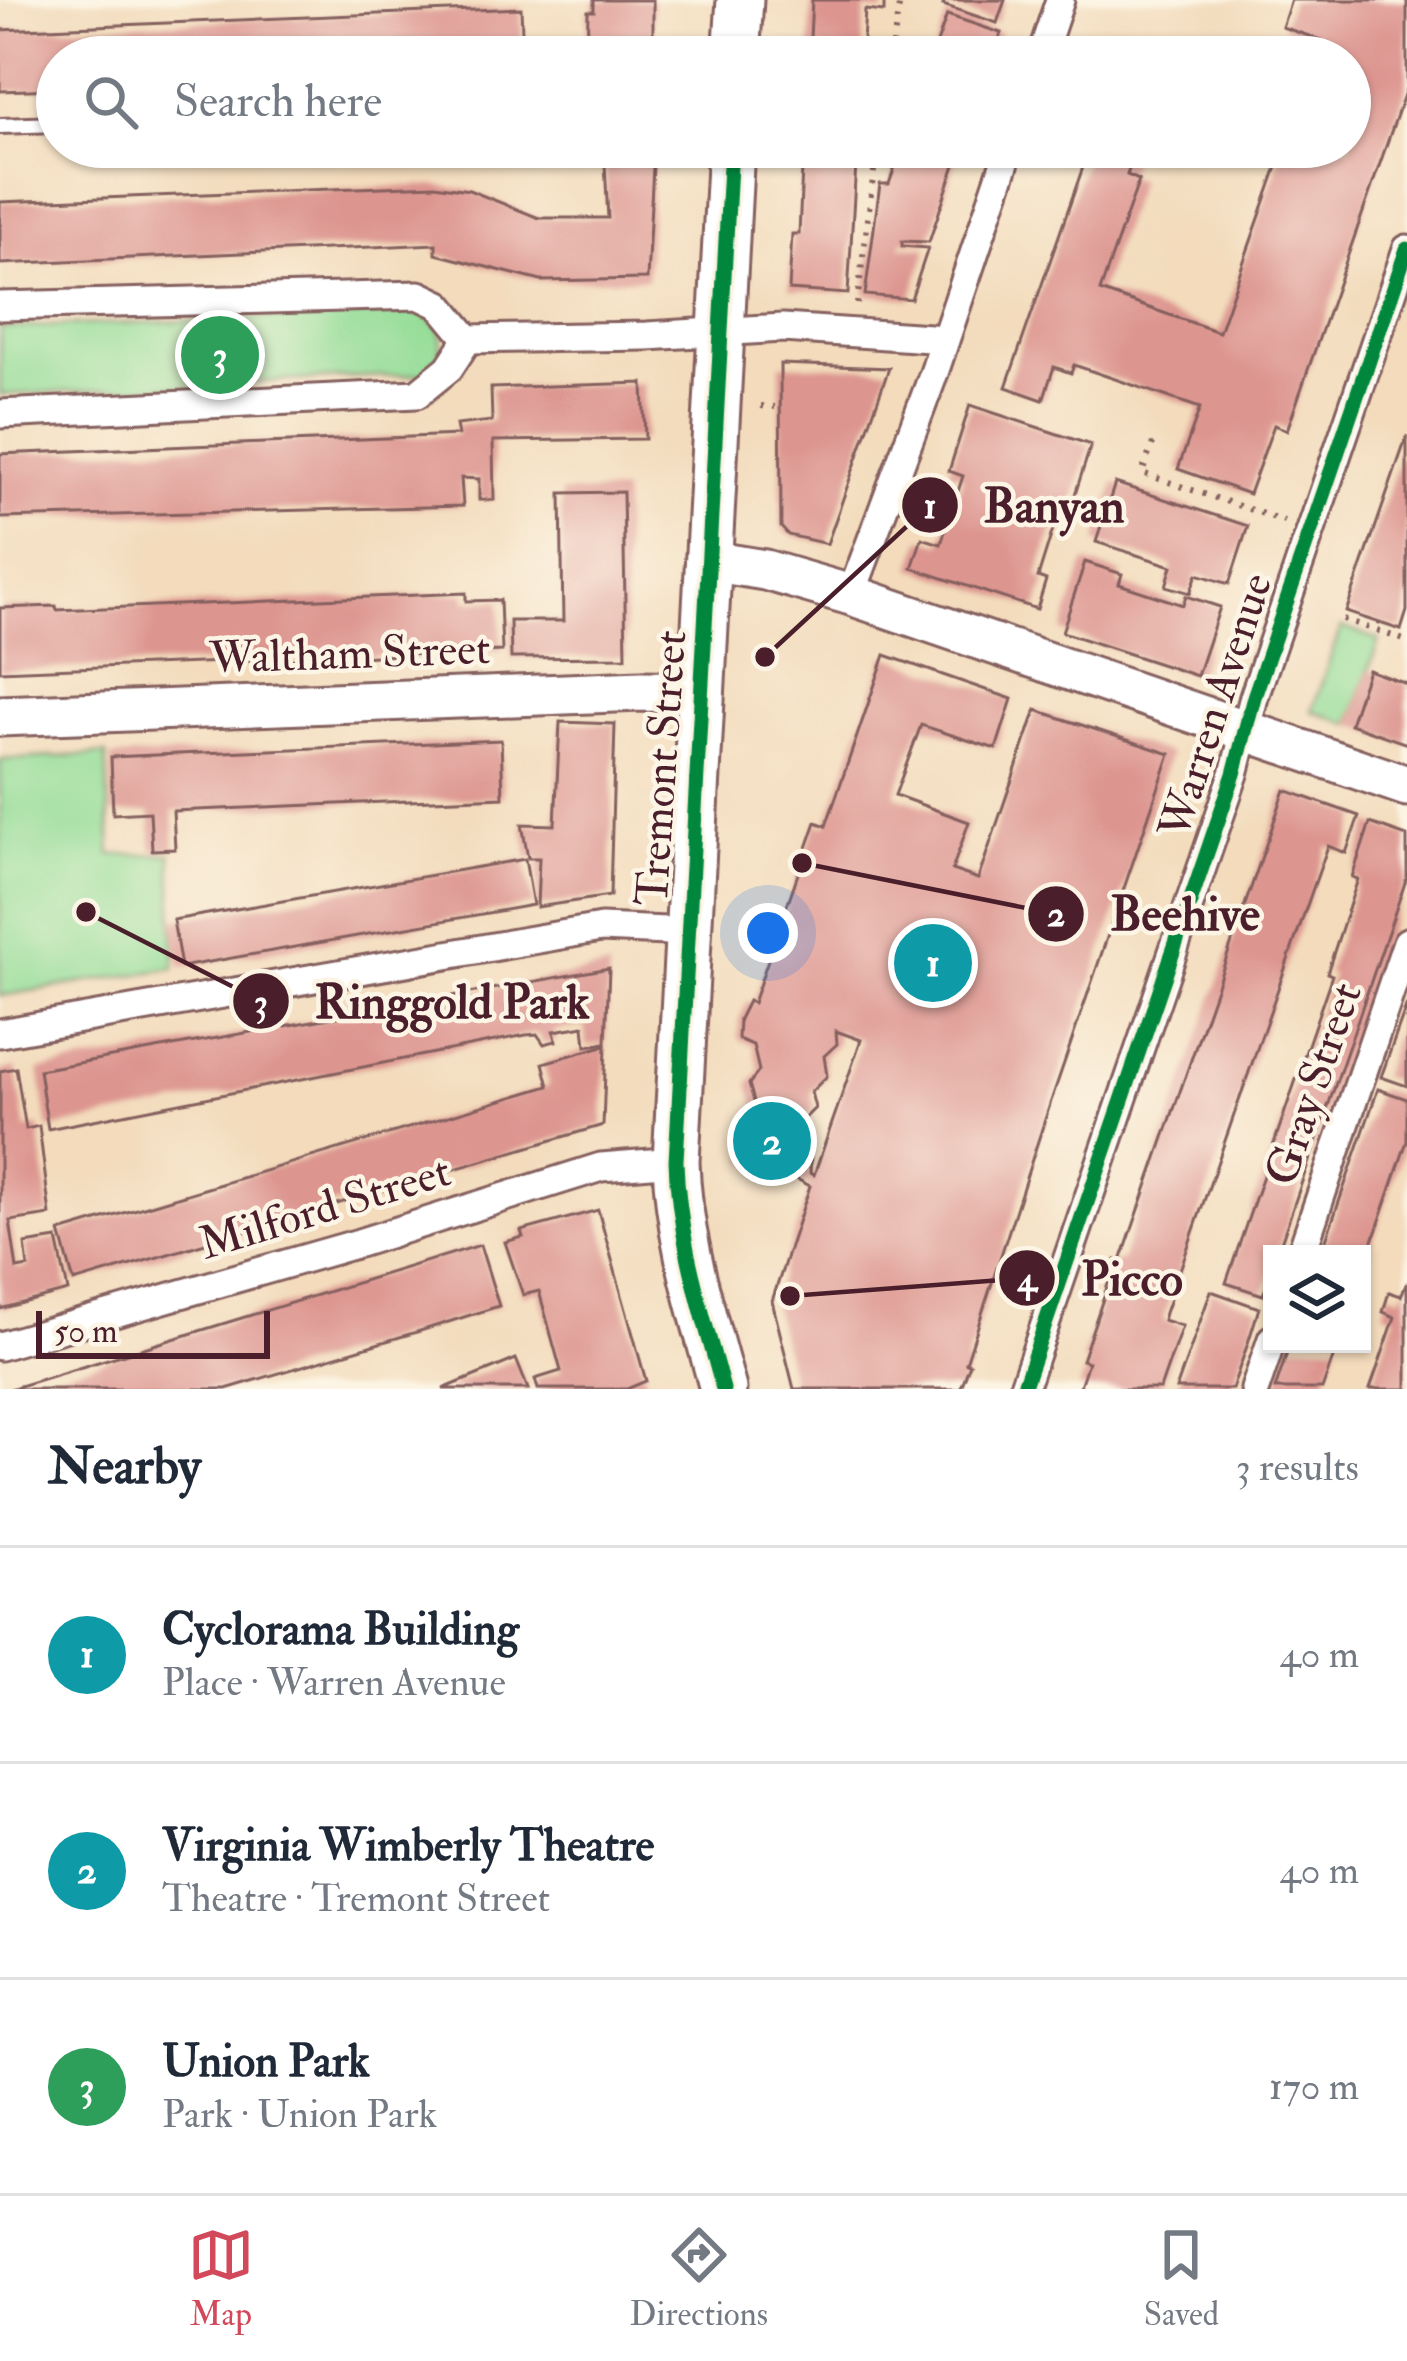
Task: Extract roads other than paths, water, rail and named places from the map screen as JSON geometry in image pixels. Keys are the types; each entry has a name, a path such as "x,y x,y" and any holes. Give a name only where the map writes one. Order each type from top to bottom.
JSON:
{"main road":[{"path":"737,36 740,0"},
{"name":"Tremont Street","path":"719,1388 677,1198 676,1161 730,168"},
{"path":"709,561 765,570 851,595 1407,786"},
{"name":"Waltham Street","path":"0,716 704,692"}],"street":[{"path":"1048,36 1060,0"},
{"path":"851,595 1003,168"},
{"name":"Warren Avenue","path":"1023,1389 1407,249"},
{"path":"0,306 419,295 440,305 468,339"},
{"path":"468,339 783,328 945,339"},
{"path":"0,414 417,394 449,368 468,339"},
{"path":"0,1033 601,928 688,932"},
{"name":"Gray Street","path":"1304,1245 1407,942"},
{"name":"Milford Street","path":"0,1346 601,1167 676,1161"},
{"path":"1255,1389 1267,1353"}],"lane":[{"path":"0,126 36,125"}],"place":[{"name":"Union Park","path":"220,355"},
{"name":"Banyan","path":"765,657"},
{"name":"Beehive","path":"802,863"},
{"name":"Ringgold Park","path":"86,912"},
{"name":"Cyclorama Building","path":"933,963"},
{"name":"Virginia Wimberly Theatre","path":"772,1141"},
{"name":"Picco","path":"790,1296"}]}
